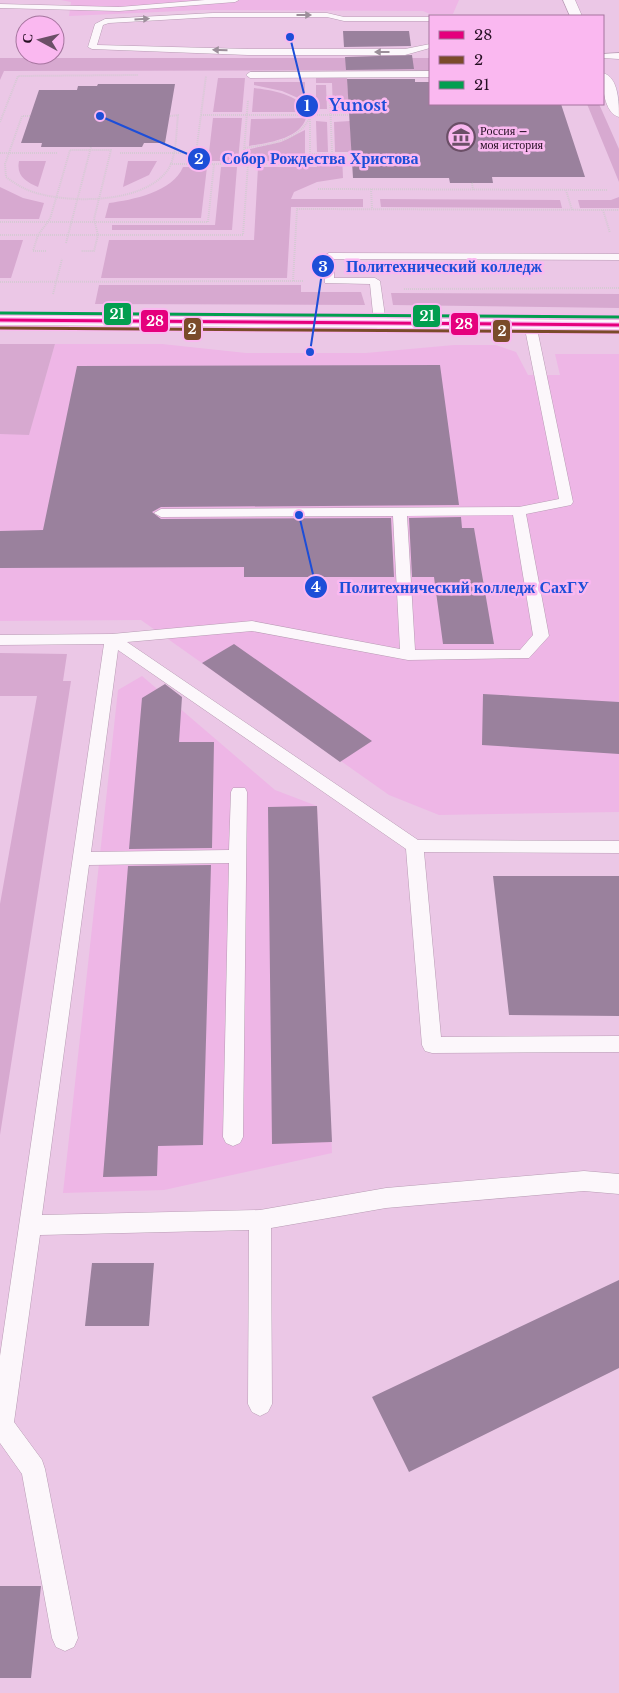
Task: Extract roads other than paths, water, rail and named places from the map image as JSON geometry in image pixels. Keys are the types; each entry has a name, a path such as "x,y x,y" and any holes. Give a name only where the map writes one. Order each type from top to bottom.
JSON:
{"main road":[{"path":"569,0 576,15"},
{"path":"604,79 619,113"},
{"path":"0,320 619,324"}],"lane":[{"path":"0,6 119,8 235,0"},
{"path":"429,19 344,19 327,15 213,15 108,21 99,24 92,47 248,52 405,52 429,46"},
{"path":"604,56 619,56"},
{"path":"250,75 309,79 429,74"},
{"path":"380,323 375,281 329,281 329,256 619,257"},
{"path":"161,513 519,511 566,502 530,324"},
{"path":"400,511 408,655"},
{"path":"0,640 112,639 252,626 408,655 524,655 542,636 519,511"},
{"path":"112,639 415,846 619,847"},
{"path":"65,1638 33,1469 2,1425 112,639"},
{"path":"233,1136 239,792"},
{"path":"415,846 432,1045 619,1044"},
{"path":"82,859 238,856"},
{"path":"31,1225 260,1220 386,1198 584,1181 619,1184"},
{"path":"260,1220 260,1404"}],"place":[{"name":"Yunost","path":"290,37"},
{"name":"Собор Рождества Христова","path":"100,116"},
{"name":"Россия – моя история","path":"461,137"},
{"name":"Политехнический колледж","path":"310,352"},
{"name":"Политехнический колледж СахГУ","path":"299,515"}]}
